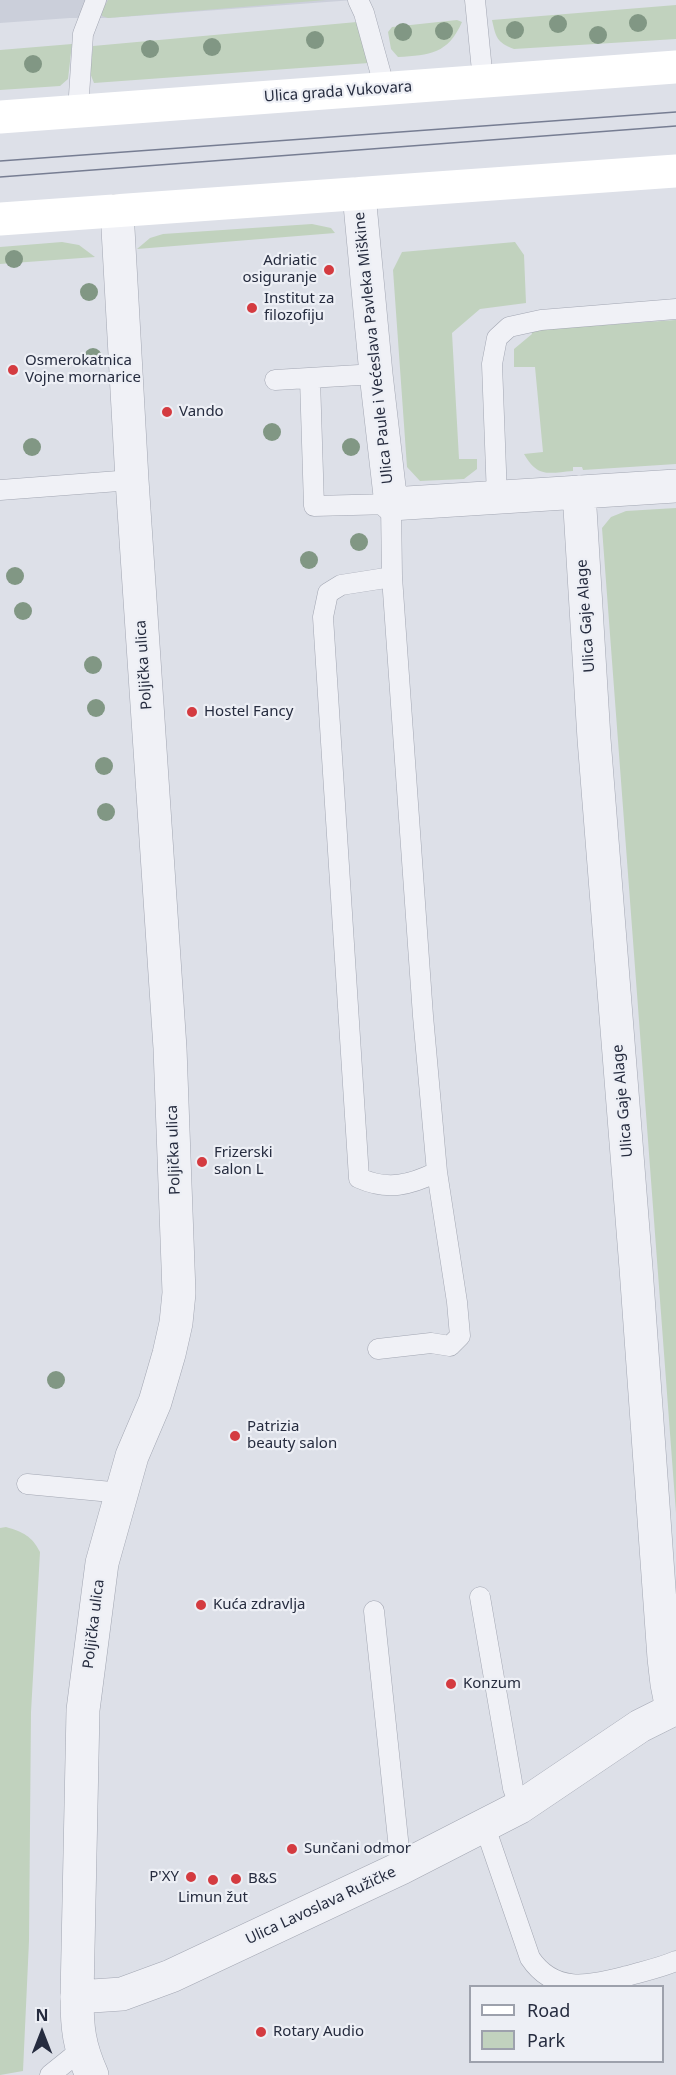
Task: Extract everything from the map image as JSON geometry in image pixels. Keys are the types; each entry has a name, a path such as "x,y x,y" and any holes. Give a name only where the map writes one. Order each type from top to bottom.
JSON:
{"main road":[{"name":"Ulica grada Vukovara","path":"0,117 676,67"},
{"path":"0,219 676,171"}],"street":[{"name":"Ulica Paule i Većeslava Pavleka Miškine","path":"359,194 391,504 676,486"},
{"name":"Poljička ulica","path":"86,2062 77,2025 83,1710 102,1563 132,1456 155,1402 169,1354 176,1323 179,1293 170,1048 132,480 117,211"},
{"name":"Ulica Gaje Alage","path":"579,492 594,739 637,1279 664,1658 667,1684 674,1708"},
{"name":"Ulica Lavoslava Ružičke","path":"77,1996 122,1994 171,1976 401,1868 485,1827 520,1807 640,1726 674,1708"}],"lane":[{"path":"78,111 83,34 96,0"},
{"path":"358,0 364,13 385,89"},
{"path":"475,0 483,81"},
{"path":"497,497 492,364 497,338 509,327 541,320 676,309"},
{"path":"275,381 376,374"},
{"path":"310,379 314,507 391,504 392,577 422,1004 437,1172 456,1292 460,1336 450,1346 430,1343 378,1349"},
{"path":"0,490 132,480"},
{"path":"392,577 341,585 328,593 323,617 359,1178 376,1186 414,1183 437,1172"},
{"path":"27,1484 122,1493"},
{"path":"480,1597 513,1788 520,1807"},
{"path":"374,1611 401,1868"},
{"path":"485,1827 530,1958 538,1971 553,1980 582,1985"},
{"path":"592,1985 676,1961"},
{"path":"50,2075 86,2062"}],"shaded area":[{"path":"0,0 354,0 108,18 0,23"}],"green space":[{"path":"108,0 326,0 108,18 102,16 102,11"},
{"path":"676,5 676,39 514,49 498,38 492,20"},
{"path":"457,20 462,22 457,33 451,41 437,51 398,57 391,49 388,32 392,27"},
{"path":"357,22 369,63 94,83 90,73 93,46"},
{"path":"72,44 68,79 60,86 0,90 0,50"},
{"path":"312,224 331,228 335,233 137,249 150,238 163,234"},
{"path":"62,242 79,245 95,257 0,264 0,247"},
{"path":"515,242 524,255 526,303 480,309 452,333 459,459 477,459 477,469 464,479 420,481 407,467 393,270 402,252"},
{"path":"676,320 676,464 583,470 582,467 573,467 573,471 550,473 539,470 529,462 524,454 543,452 535,367 514,367 514,349 532,334 531,330"},
{"path":"676,508 676,1513 602,528 611,517 626,511"},
{"path":"6,1527 26,1535 40,1552 31,1712 29,1941 23,2071 0,2075 0,1528"}],"tram line":[{"path":"0,161 676,112"},
{"path":"0,177 676,126"}],"place":[{"name":"Adriatic osiguranje","path":"329,270"},
{"name":"Institut za filozofiju","path":"252,308"},
{"name":"Osmerokatnica Vojne mornarice","path":"13,370"},
{"name":"Vando","path":"167,412"},
{"name":"Hostel Fancy","path":"192,712"},
{"name":"Frizerski salon L","path":"202,1162"},
{"name":"Patrizia beauty salon","path":"235,1436"},
{"name":"Kuća zdravlja","path":"201,1605"},
{"name":"Konzum","path":"451,1684"},
{"name":"Sunčani odmor","path":"292,1849"},
{"name":"P'XY","path":"191,1877"},
{"name":"B&S","path":"236,1879"},
{"name":"Limun žut","path":"213,1880"},
{"name":"Rotary Audio","path":"261,2032"}]}
